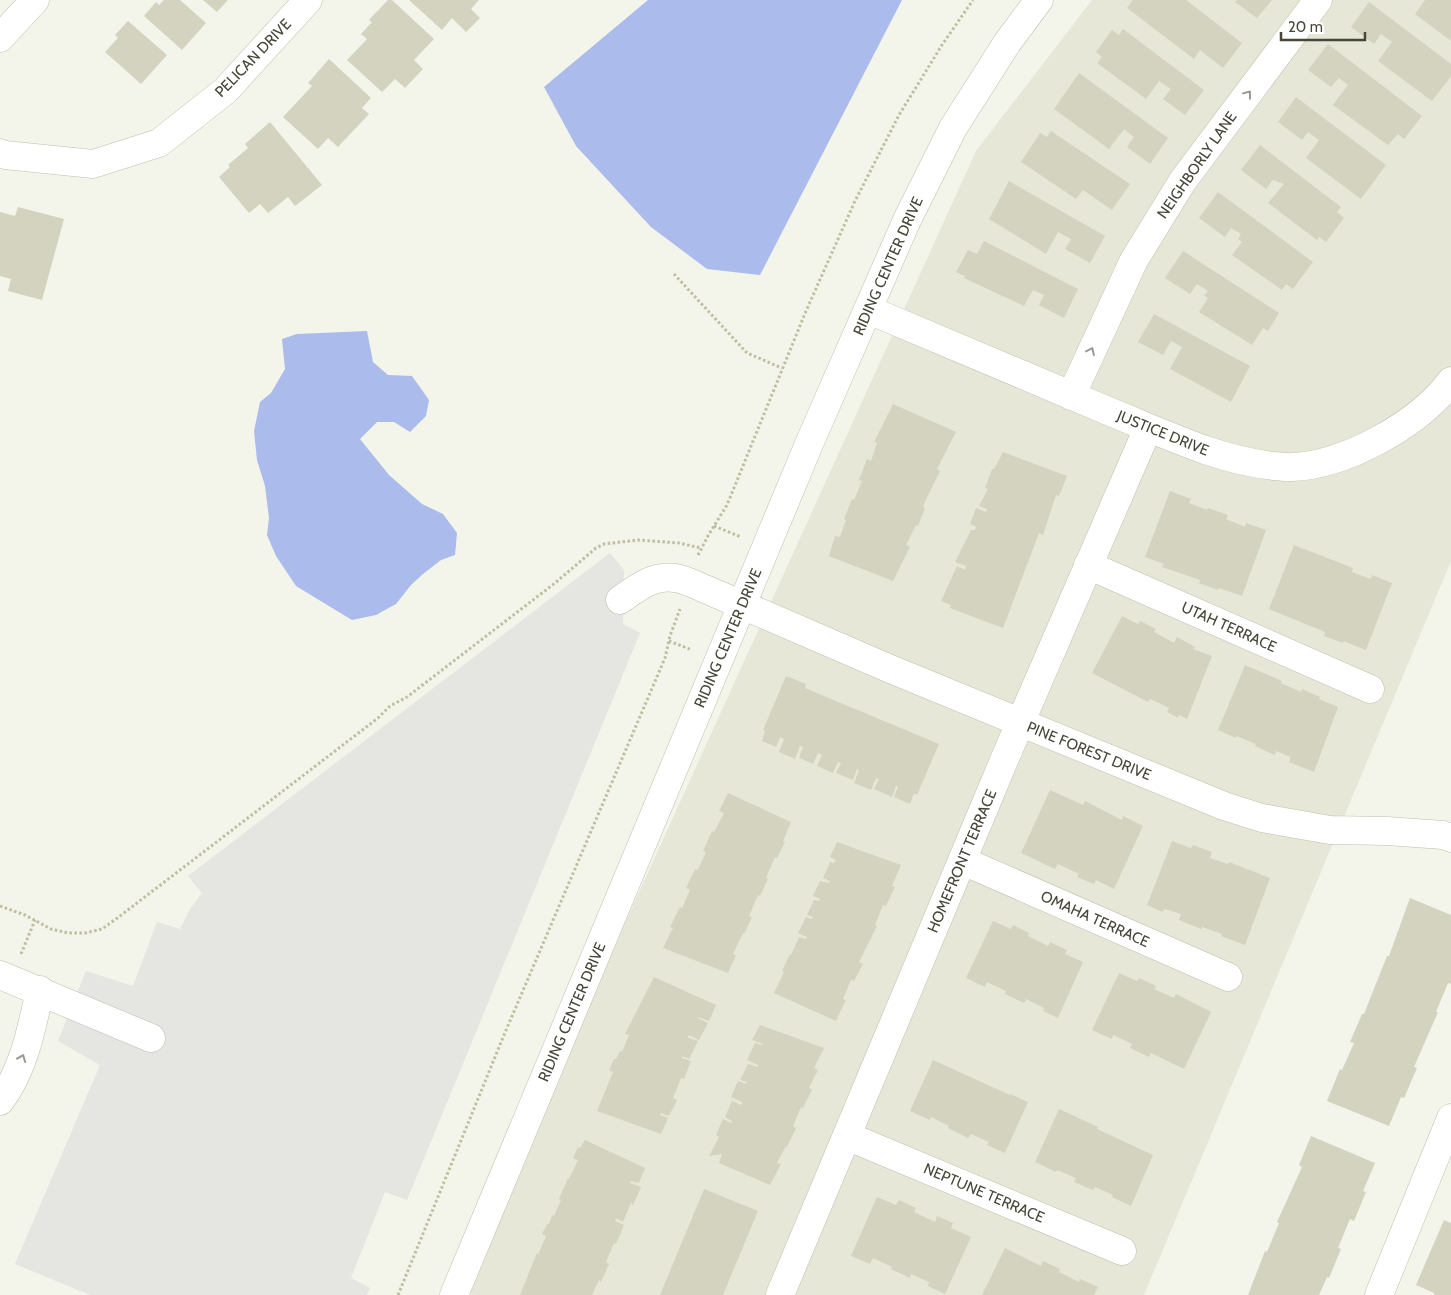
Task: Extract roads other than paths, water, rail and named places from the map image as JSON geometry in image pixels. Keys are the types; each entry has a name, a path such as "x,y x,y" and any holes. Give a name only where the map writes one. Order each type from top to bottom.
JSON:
{"street":[{"path":"0,38 35,0"},
{"name":"PELICAN DRIVE","path":"0,153 92,164 159,143 226,90 308,0"},
{"name":"RIDING CENTER DRIVE","path":"454,1295 809,444 907,220 953,128 1007,43 1039,0"},
{"name":"NEIGHBORLY LANE","path":"1071,396 1134,260 1182,182 1318,0"},
{"name":"JUSTICE DRIVE","path":"869,310 1218,456 1257,464 1292,467 1323,463 1375,443 1398,429 1418,413 1444,390 1451,381"},
{"name":"HOMEFRONT TERRACE","path":"780,1295 1088,565 1148,428"},
{"name":"UTAH TERRACE","path":"1088,565 1370,689"},
{"name":"PINE FOREST DRIVE","path":"620,600 649,580 664,577 676,578 888,668 1224,806 1262,818 1330,830 1387,831 1443,835 1451,838"},
{"name":"OMAHA TERRACE","path":"963,861 1228,977"},
{"path":"0,975 40,990 151,1038"},
{"path":"0,1101 7,1092 26,1046 40,990"},
{"path":"1378,1295 1441,1170 1451,1118"},
{"name":"NEPTUNE TERRACE","path":"846,1136 1122,1251"}],"water":[{"path":"648,0 902,0 760,275 707,269 651,227 576,146 544,87"},
{"path":"367,331 373,362 388,375 412,376 429,400 426,416 410,432 394,422 377,422 360,439 389,475 422,504 443,514 457,533 455,555 441,560 423,574 411,585 396,604 376,615 352,620 296,586 276,556 267,535 269,518 265,486 257,460 254,431 260,402 271,393 285,369 282,339 297,334"}]}
